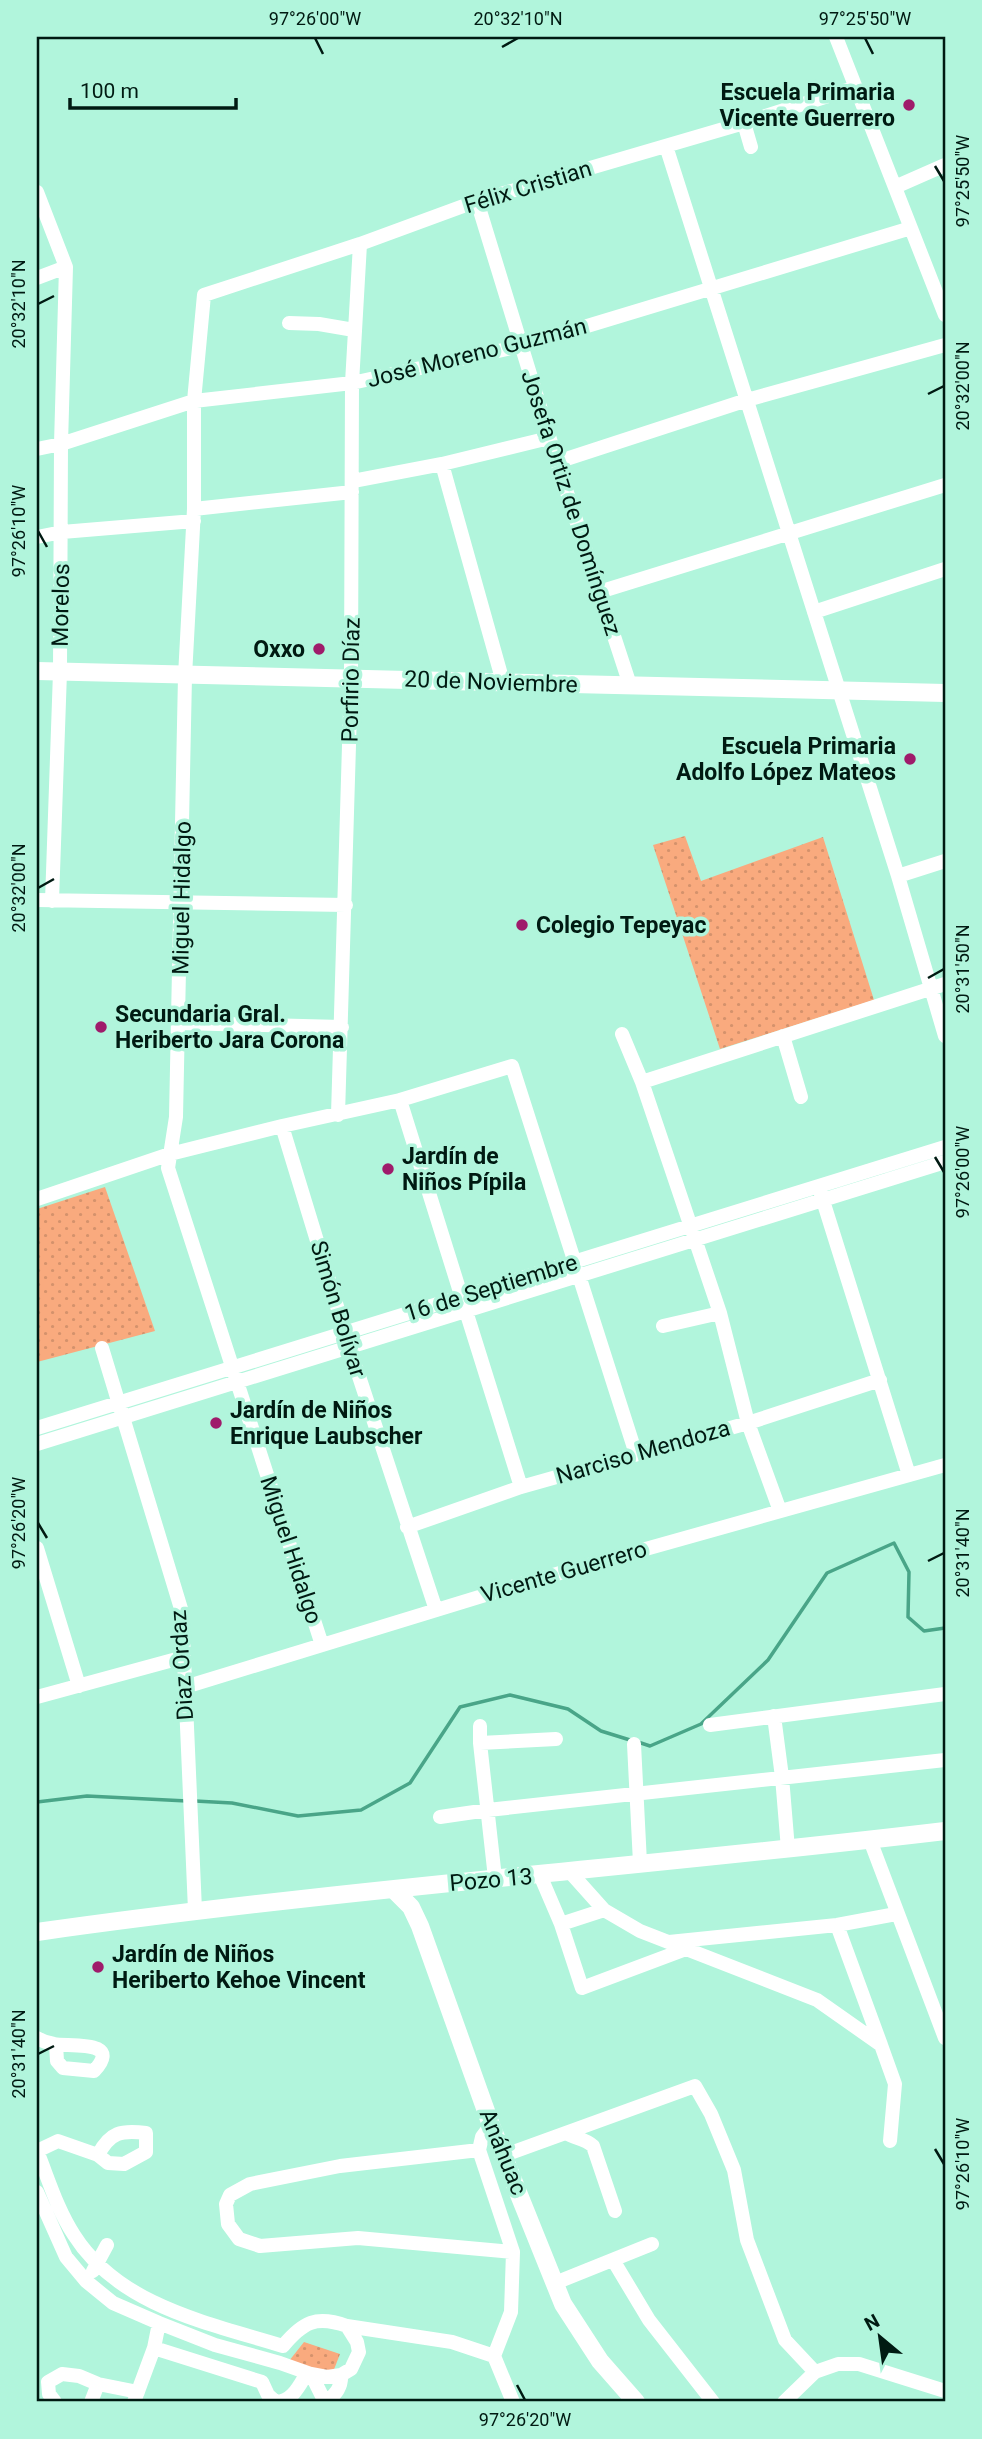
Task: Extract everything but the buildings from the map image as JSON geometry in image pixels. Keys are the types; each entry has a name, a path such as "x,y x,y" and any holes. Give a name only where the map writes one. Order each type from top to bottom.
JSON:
{"main road":[{"name":"20 de Noviembre","path":"37,671 945,693"},
{"name":"Pozo 13","path":"37,1932 195,1910 945,1831"},
{"name":"Anáhuac","path":"394,1890 411,1907 421,1926 491,2125 563,2304 583,2337 636,2402"}],"street":[{"path":"836,37 945,315"},
{"name":"Félix Cristian","path":"204,295 360,244 477,201 744,123 856,87"},
{"path":"744,123 751,147"},
{"path":"666,146 898,876 945,1035"},
{"path":"895,187 945,164"},
{"path":"37,192 66,267 37,278"},
{"name":"Josefa Ortiz de Domínguez","path":"477,201 557,462 630,685"},
{"name":"José Moreno Guzmán","path":"37,449 61,444 194,401 352,383 521,346 911,228"},
{"name":"Porfirio Díaz","path":"338,1115 351,678 352,383 360,244"},
{"name":"Morelos","path":"52,901 60,673 61,444 66,267"},
{"name":"Miguel Hidalgo","path":"204,295 194,401 194,515 185,676 180,1023 176,1117 168,1168 322,1645"},
{"path":"289,323 319,324 354,330"},
{"path":"557,462 747,400 945,345"},
{"path":"37,537 194,515 353,486 550,438"},
{"path":"442,464 503,682"},
{"path":"599,592 945,485"},
{"path":"814,612 945,569"},
{"path":"898,876 945,861"},
{"path":"37,900 346,905"},
{"path":"642,1082 945,984"},
{"path":"180,1023 342,1027"},
{"path":"622,1034 642,1082 720,1313 748,1423 780,1511"},
{"path":"783,1036 801,1097"},
{"path":"37,1199 170,1154 400,1100 512,1066 636,1454"},
{"path":"400,1100 521,1487"},
{"name":"Simón Bolívar","path":"282,1126 345,1334 436,1610"},
{"name":"16 de Septiembre","path":"37,1444 123,1418 345,1334 461,1296 574,1262 693,1233 821,1193 945,1147"},
{"name":"16 de Septiembre","path":"821,1193 945,1163"},
{"path":"821,1193 909,1475"},
{"name":"16 de Septiembre","path":"37,1429 119,1403 350,1349 466,1310 579,1277 693,1233"},
{"path":"663,1326 720,1313"},
{"name":"Diaz Ordaz","path":"102,1348 182,1612 195,1910"},
{"name":"Narciso Mendoza","path":"407,1527 521,1487 748,1423 880,1380"},
{"name":"Vicente Guerrero","path":"185,1688 541,1578 945,1465"},
{"path":"37,1548 41,1577 79,1686"},
{"path":"37,1697 184,1657"},
{"path":"710,1726 945,1694"},
{"path":"774,1716 788,1849"},
{"path":"480,1726 495,1878"},
{"path":"480,1744 556,1739"},
{"path":"634,1744 640,1863"},
{"path":"440,1817 945,1760"},
{"path":"870,1840 896,1914 942,2018 945,2038"},
{"path":"570,1872 604,1910 666,1942 817,2000 881,2045"},
{"path":"540,1875 561,1924 582,1988 685,1949"},
{"path":"561,1924 604,1910"},
{"path":"666,1942 837,1925 896,1914"},
{"path":"837,1925 895,2084 890,2141"},
{"path":"37,2038 55,2045"},
{"path":"505,2155 695,2086 711,2114 734,2170 747,2240 785,2340 815,2372"},
{"path":"491,2125 482,2137 479,2150 513,2252 511,2312 494,2356 513,2402"},
{"path":"566,2133 586,2140 593,2146 615,2211"},
{"path":"99,2155 58,2141 37,2151 68,2225 86,2253 135,2292 169,2311 283,2346"},
{"path":"479,2150 340,2166 250,2184 230,2195 226,2204 229,2224 239,2239 260,2246 358,2238 513,2252"},
{"path":"37,2192 42,2219 66,2257 86,2281 113,2303 159,2323 215,2346 327,2377 341,2375 351,2369 359,2352 358,2342 347,2326"},
{"path":"555,2283 652,2244"},
{"path":"86,2281 98,2265 107,2245"},
{"path":"613,2260 649,2320 713,2402"},
{"path":"280,2363 283,2346 295,2332 323,2319 347,2326 452,2342 494,2356"},
{"path":"55,2402 49,2395 50,2379 62,2374 79,2376 136,2397 154,2348 159,2323"},
{"path":"154,2348 262,2382 268,2395 276,2402 284,2402 296,2392 309,2374"},
{"path":"784,2402 815,2372 838,2364 859,2364 945,2391"},
{"path":"309,2374 326,2402 337,2393 341,2375"},
{"path":"91,2402 98,2384"}],"shaded area":[{"path":"685,836 701,881 823,837 874,1000 720,1049 653,845"},
{"path":"105,1187 155,1331 37,1362 37,1209"},
{"path":"304,2342 340,2354 333,2372 323,2376 289,2361"}],"waterway":[{"path":"638,1742 650,1746 701,1724 768,1660 827,1573 894,1543 909,1572 908,1617 924,1631 945,1628"},
{"path":"195,1801 232,1803 298,1816 361,1810 410,1783 460,1707 510,1695 568,1709 601,1731 630,1740"},
{"path":"37,1802 87,1796 187,1801"}],"place":[{"name":"Escuela Primaria Vicente Guerrero","path":"909,105"},
{"name":"Oxxo","path":"319,649"},
{"name":"Escuela Primaria Adolfo López Mateos","path":"910,759"},
{"name":"Colegio Tepeyac","path":"522,925"},
{"name":"Secundaria Gral. Heriberto Jara Corona","path":"101,1027"},
{"name":"Jardín de Niños Pípila","path":"388,1169"},
{"name":"Jardín de Niños Enrique Laubscher","path":"216,1423"},
{"name":"Jardín de Niños Heriberto Kehoe Vincent","path":"98,1967"}]}
